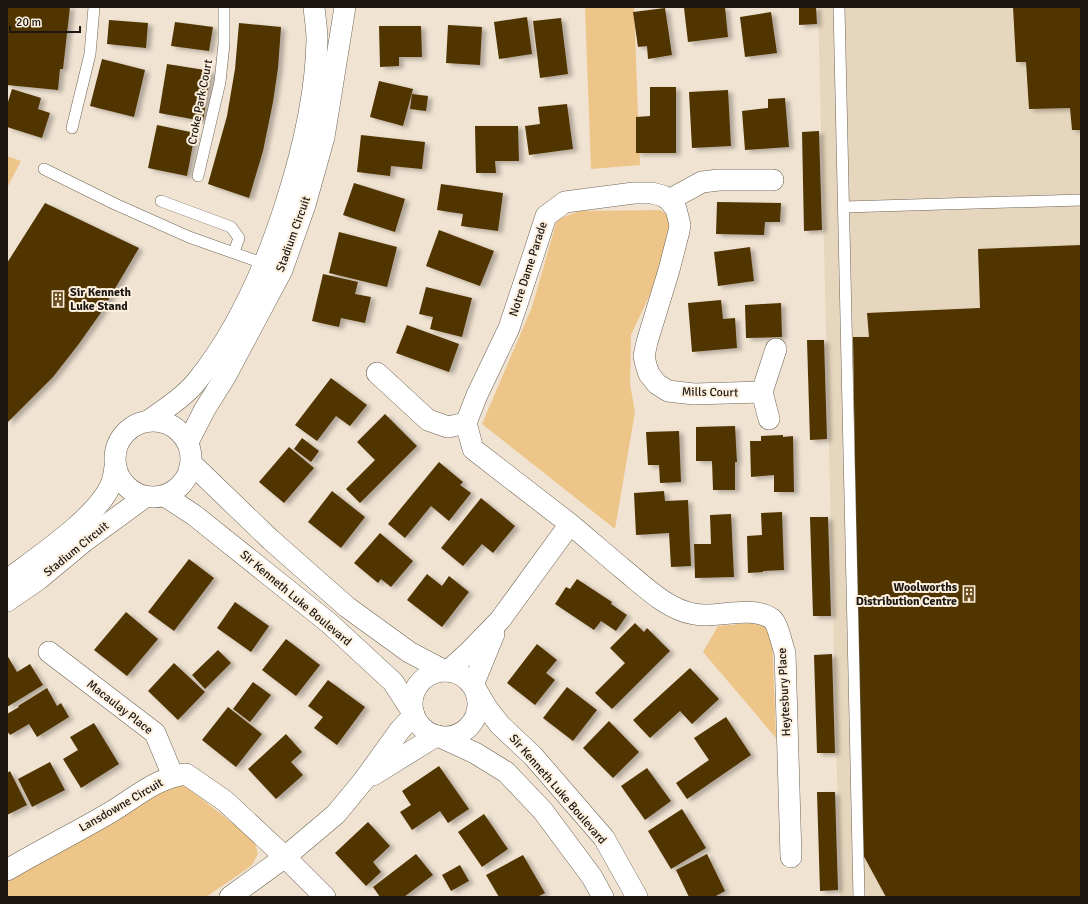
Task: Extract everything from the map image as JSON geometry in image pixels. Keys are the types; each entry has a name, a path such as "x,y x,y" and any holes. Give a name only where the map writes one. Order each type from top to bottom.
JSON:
{"street":[{"path":"315,7 330,11 342,7"},
{"name":"Stadium Circuit","path":"148,421 181,397 196,382 226,340 250,296 273,267 276,234 297,169 309,119 317,38 315,7"},
{"name":"Stadium Circuit","path":"188,442 205,409 225,377 273,267 305,205 324,137 345,7"},
{"path":"669,200 702,182 719,180 773,180"},
{"name":"Notre Dame Parade","path":"466,424 477,395 509,328 546,216 565,202 586,198 634,193 652,193 663,196 669,200"},
{"name":"Mills Court","path":"669,200 676,208 680,225 669,270 644,356 649,374 657,384 668,391 694,394 762,392"},
{"path":"769,419 762,392 776,350"},
{"path":"230,897 285,857 336,814 414,714 412,703 418,684 435,672 447,671 469,652 500,620 570,524 473,449 466,424 448,427 428,420 377,373"},
{"path":"148,421 160,421 171,425 181,432 188,442 191,452 192,464 189,474 183,484 175,492 155,497 135,494 126,487 119,478 115,467 114,457 116,448 127,431 137,424 148,421"},
{"name":"Sir Kenneth Luke Boulevard","path":"192,464 271,540 347,606 409,652 447,671 458,673 466,678 500,725 533,756 604,838 637,897"},
{"name":"Stadium Circuit","path":"7,580 82,522 102,500 112,482 115,467"},
{"name":"Stadium Circuit","path":"7,602 39,579 86,540 155,497"},
{"name":"Sir Kenneth Luke Boulevard","path":"155,497 194,516 329,623 393,682 422,728 476,753 506,772 542,811 592,877 603,897"},
{"name":"Heytesbury Place","path":"570,524 655,595 675,608 695,615 744,612 763,614 773,620 778,630 784,653 791,857"},
{"path":"364,780 437,736 449,737 460,734 469,727 475,718 478,708 478,697 473,686 483,658 500,620"},
{"name":"Macaulay Place","path":"49,652 155,733 173,776"},
{"name":"Lansdowne Circuit","path":"7,870 111,812 156,783 173,776 186,774 225,800 325,897"}],"lane":[{"path":"72,128 90,54 94,7"},
{"name":"Croke Park Court","path":"198,176 220,82 224,44 224,7"},
{"path":"839,7 859,897"},
{"path":"44,169 115,204 189,237 273,267"},
{"path":"844,207 1081,200"},
{"path":"161,201 232,227 239,238 234,252"}],"shaded area":[{"path":"585,7 634,7 640,165 591,169"},
{"name":"Woolworths Distribution Centre","path":"818,7 1081,7 1081,897 840,897"},
{"path":"7,156 21,161 7,188"},
{"path":"660,210 674,219 671,250 631,335 630,384 635,412 615,529 482,424 532,307 557,220 579,211"},
{"path":"752,623 764,626 772,635 776,738 703,652 718,626"},
{"path":"184,785 254,840 258,854 251,866 206,897 7,897 7,882 172,786"}],"building":[{"path":"7,7 70,7 63,69 60,69 58,90 7,85"},
{"path":"725,7 728,37 688,42 684,8"},
{"path":"799,7 816,7 817,24 799,25"},
{"path":"1013,7 1081,7 1081,130 1072,130 1070,108 1029,109 1026,62 1016,62"},
{"path":"665,8 672,55 648,59 647,46 638,47 633,12"},
{"path":"771,12 777,53 745,57 740,17"},
{"path":"527,17 532,54 499,59 494,22"},
{"path":"561,18 568,74 540,78 533,21"},
{"path":"109,20 148,23 146,48 107,44"},
{"path":"175,22 213,27 209,51 171,46"},
{"path":"239,23 281,27 278,68 273,102 263,151 249,198 208,184 227,116 235,69"},
{"path":"448,25 482,27 480,65 446,63"},
{"path":"379,26 421,26 422,57 399,57 399,66 380,67"},
{"path":"102,59 145,70 134,117 90,106"},
{"path":"167,64 211,71 203,121 159,113"},
{"path":"379,81 413,89 403,126 370,117"},
{"path":"650,87 676,87 676,153 636,153 636,117 650,116"},
{"path":"12,89 41,98 38,109 50,113 42,138 7,127 7,105"},
{"path":"728,90 731,146 692,148 689,92"},
{"path":"412,94 428,96 426,111 410,109"},
{"path":"785,98 789,147 745,150 742,111 768,108 768,99"},
{"path":"567,104 573,149 529,155 525,126 540,124 538,107"},
{"path":"157,125 195,133 187,176 148,168"},
{"path":"475,126 518,126 519,161 495,161 496,173 476,173"},
{"path":"819,131 822,230 804,231 802,132"},
{"path":"361,135 425,142 422,169 391,166 390,176 357,172"},
{"path":"354,183 405,199 395,232 343,215"},
{"path":"441,184 503,193 498,231 461,226 463,214 437,210"},
{"path":"717,202 781,203 780,222 765,222 764,235 716,234"},
{"name":"Sir Kenneth Luke Stand","path":"45,203 139,248 100,314 78,345 53,377 7,423 7,263"},
{"path":"439,230 494,251 480,286 426,266"},
{"path":"339,232 397,247 387,287 329,273"},
{"name":"Woolworths Distribution Centre","path":"1081,245 1081,897 886,897 861,851 853,337 869,337 867,313 980,308 978,249"},
{"path":"750,247 754,281 718,286 714,252"},
{"path":"323,274 358,282 355,294 371,297 365,323 341,318 339,327 312,321"},
{"path":"426,287 472,298 462,337 430,329 433,317 419,314"},
{"path":"721,300 723,319 735,318 737,348 692,352 688,303"},
{"path":"781,303 782,337 746,338 745,305"},
{"path":"407,325 459,344 449,372 396,353"},
{"path":"807,340 824,340 827,439 810,440"},
{"path":"331,378 367,405 350,426 336,416 317,441 295,425"},
{"path":"385,414 417,446 360,503 346,489 375,460 357,442"},
{"path":"735,426 737,462 735,462 735,490 713,490 712,461 696,461 696,427"},
{"path":"679,431 681,482 660,483 659,465 648,465 646,432"},
{"path":"783,435 783,437 793,436 794,492 774,492 774,475 751,477 750,441 761,441 761,436"},
{"path":"302,438 319,451 311,462 294,449"},
{"path":"289,447 314,468 284,503 259,482"},
{"path":"439,462 463,482 460,485 471,493 449,521 431,506 405,538 388,524"},
{"path":"332,491 365,517 341,548 308,522"},
{"path":"664,491 665,501 688,500 691,566 671,567 669,533 636,535 634,493"},
{"path":"481,498 515,526 493,553 482,544 463,566 441,548"},
{"path":"782,512 784,570 748,573 747,536 762,535 761,513"},
{"path":"731,514 734,577 695,578 694,544 711,544 710,515"},
{"path":"810,517 828,517 831,616 813,616"},
{"path":"380,533 413,561 391,587 381,579 378,583 354,563"},
{"path":"189,559 214,578 174,631 148,612"},
{"path":"427,574 442,586 449,576 469,592 442,627 407,600"},
{"path":"577,579 612,602 611,604 627,615 616,631 601,621 594,630 555,604 566,587 570,589"},
{"path":"235,602 269,626 251,652 217,628"},
{"path":"126,612 158,639 127,676 94,650"},
{"path":"635,623 644,632 647,628 670,651 612,709 595,693 625,663 610,648"},
{"path":"286,639 320,665 296,696 262,670"},
{"path":"537,644 557,660 546,673 555,680 535,705 507,683"},
{"path":"218,650 231,663 205,689 192,675"},
{"path":"832,654 835,753 817,753 814,655"},
{"path":"7,655 17,672 30,664 43,685 7,707"},
{"path":"174,663 205,692 178,720 148,691"},
{"path":"690,668 719,699 692,724 680,711 650,738 633,720"},
{"path":"328,680 365,707 337,745 314,728 323,717 308,706"},
{"path":"253,682 271,695 250,722 233,709"},
{"path":"567,687 597,710 573,741 543,718"},
{"path":"47,688 57,706 61,703 69,717 37,737 29,724 10,735 7,731 7,714"},
{"path":"228,707 262,734 236,767 202,740"},
{"path":"726,717 751,755 687,799 676,783 709,760 694,738"},
{"path":"609,721 639,752 613,778 583,748"},
{"path":"94,723 119,764 81,788 63,759 78,750 70,737"},
{"path":"286,734 302,752 291,762 303,775 276,799 248,769"},
{"path":"50,762 65,790 32,807 18,779"},
{"path":"439,766 469,809 448,823 440,811 412,830 400,812 411,805 402,791"},
{"path":"647,768 671,801 645,820 621,786"},
{"path":"10,771 27,805 7,815 7,773"},
{"path":"817,792 835,792 838,890 820,891"},
{"path":"682,809 706,848 671,869 648,831"},
{"path":"484,814 508,849 482,867 458,832"},
{"path":"368,822 390,846 373,862 381,872 366,886 335,853"},
{"path":"416,854 433,875 404,897 380,897 373,887"},
{"path":"707,854 725,891 714,897 689,897 676,870"},
{"path":"523,855 545,893 537,897 499,897 486,875"},
{"path":"460,865 469,881 451,891 442,875"}],"place":[{"name":"Sir Kenneth Luke Stand","path":"58,299"},
{"name":"Woolworths Distribution Centre","path":"969,594"}]}
